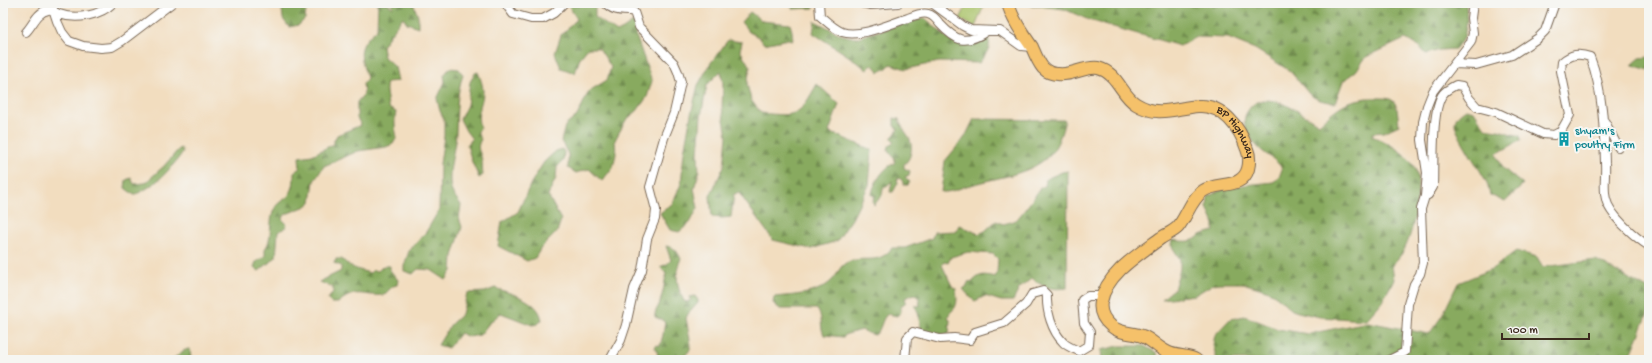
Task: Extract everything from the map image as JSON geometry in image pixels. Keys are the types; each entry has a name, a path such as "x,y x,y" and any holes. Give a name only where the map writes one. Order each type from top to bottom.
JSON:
{"highway":[{"name":"BP Highway","path":"1008,3 1025,38 1043,68 1049,72 1060,75 1090,68 1098,68 1114,77 1136,104 1154,112 1171,111 1197,106 1206,106 1218,110 1224,114 1236,127 1249,154 1248,167 1242,178 1234,183 1208,188 1197,196 1178,226 1124,266 1104,290 1102,296"},
{"path":"1102,296 1100,307 1101,312 1103,317 1111,326 1122,332 1144,336 1167,352 1188,356 1196,360"}],"street":[{"path":"52,6 67,16 86,16 100,12 113,3"},
{"path":"52,6 62,32 69,41 101,48 112,47 122,41 172,3"},
{"path":"504,3 513,14 531,19 543,19 554,13 564,3"},
{"path":"607,5 619,6 625,3"},
{"path":"818,3 820,16 830,25 843,32 854,33 868,31 918,14 928,14 936,19 951,36 960,40 980,36 987,31"},
{"path":"861,3 871,5 898,3"},
{"path":"932,3 963,26 971,30 1000,31 1021,46 1031,47"},
{"path":"1389,360 1405,352 1408,304 1414,284 1420,274 1423,263 1421,209 1425,196 1427,173 1422,140 1423,122 1433,91 1471,42 1473,33 1473,3"},
{"path":"1454,64 1476,65 1512,55 1538,38 1545,31 1555,3"},
{"path":"607,5 616,11 628,10 634,12 639,28 674,63 681,82 674,113 664,138 650,187 656,210 655,219 647,239 642,270 634,289 621,340 610,360"},
{"path":"26,32 40,14 52,6"},
{"path":"1425,196 1428,195 1433,187 1436,112 1443,95 1456,85 1462,86 1469,98 1477,107 1496,112 1543,134 1554,135 1562,131 1570,115 1561,71 1562,62 1567,57 1575,54 1582,54 1590,57 1593,65 1602,114 1606,200 1612,211 1627,228 1649,246"},
{"path":"1602,114 1614,142 1618,147"},
{"path":"905,360 907,338 912,332 940,339 954,338 970,340 975,332 1004,324 1026,304 1032,294 1043,291 1047,295 1047,302 1054,329 1064,344 1079,351 1089,345 1090,332 1084,323 1082,300 1088,296 1102,296"}],"green space":[{"path":"289,3 300,3 306,10 305,19 299,25 289,27 283,19 282,9"},
{"path":"378,3 387,3 393,8 393,3 413,3 418,16 418,27 407,23 403,17 382,46 384,57 395,67 398,81 387,82 386,89 388,108 396,112 395,125 397,137 393,144 386,147 358,151 324,166 314,181 311,202 306,206 286,214 282,219 287,224 285,228 278,232 276,257 259,271 254,267 256,262 265,256 265,249 268,245 273,211 277,205 291,192 294,183 294,172 300,168 299,157 312,155 332,145 337,135 361,125 357,118 357,102 364,94 363,84 367,78 361,56 366,40 377,29"},
{"path":"569,3 595,3 595,17 617,32 633,22 635,25 636,36 652,81 647,97 637,111 626,120 615,140 616,154 613,167 602,181 589,169 576,173 568,168 568,154 561,141 565,126 577,116 589,91 607,80 611,67 599,48 588,48 580,58 575,73 561,68 555,53 561,35 577,19 570,8"},
{"path":"787,3 813,3 814,8 793,9"},
{"path":"968,3 985,3 975,27 960,19"},
{"path":"1024,3 1466,3 1467,22 1464,37 1456,49 1440,50 1426,54 1419,46 1405,39 1366,57 1356,71 1343,81 1335,103 1319,100 1310,95 1290,71 1255,49 1228,38 1196,37 1180,46 1089,20 1064,9 1029,5"},
{"path":"750,12 762,21 790,24 793,40 788,39 764,44 759,37 749,32 741,22"},
{"path":"925,18 952,42 963,42 986,35 989,46 986,53 979,63 939,62 906,69 890,64 887,68 879,72 872,64 867,70 856,61 813,33 815,21 842,35 856,38"},
{"path":"728,40 742,42 740,50 750,67 747,84 751,100 761,113 783,115 796,112 806,103 817,84 839,104 829,132 872,150 869,185 852,219 837,241 811,249 773,240 739,193 734,194 731,217 712,217 710,196 724,166 727,136 722,108 723,84 721,71 707,85 701,116 698,154 699,173 694,188 698,208 690,223 679,232 670,230 660,213 672,204 681,184 684,152 698,85 710,64"},
{"path":"1649,57 1649,70 1632,65 1640,58"},
{"path":"450,68 459,69 463,75 458,96 455,140 450,175 452,191 461,205 459,218 462,227 453,256 452,271 446,280 431,270 418,269 413,274 404,271 404,266 409,251 426,232 439,210 440,164 444,136 444,119 437,99 445,82 444,75"},
{"path":"478,72 483,91 478,117 480,128 478,135 481,139 478,148 482,161 483,175 479,178 467,145 472,139 460,119 467,105 470,82 475,73"},
{"path":"1368,98 1389,99 1395,104 1399,125 1384,132 1373,133 1372,136 1401,152 1414,166 1417,174 1418,196 1411,233 1403,252 1392,265 1394,280 1381,303 1366,320 1320,317 1298,312 1292,310 1269,291 1243,283 1213,284 1195,295 1162,299 1174,289 1180,269 1180,259 1171,245 1172,240 1191,241 1200,235 1214,231 1214,224 1207,207 1208,197 1231,187 1273,182 1277,180 1280,175 1282,169 1280,166 1257,146 1248,134 1244,122 1245,115 1254,104 1262,101 1282,103 1319,124 1346,103"},
{"path":"1466,109 1474,111 1485,128 1520,136 1521,140 1496,154 1503,168 1523,185 1505,202 1490,195 1487,183 1463,143 1456,128 1456,118"},
{"path":"894,118 899,119 911,143 910,156 904,164 904,168 910,171 909,175 905,177 910,182 908,185 904,185 902,180 899,178 897,179 898,183 893,192 890,192 892,181 883,189 882,195 874,205 873,201 875,196 872,195 876,182 886,168 894,164 895,159 888,150 889,146 894,141 891,138 898,129 894,126"},
{"path":"974,119 1065,120 1056,146 1049,156 1040,163 1018,173 953,191 941,192 945,161 965,137"},
{"path":"181,148 183,152 173,165 162,177 149,187 134,195 125,188 126,180 131,178 134,184 145,183"},
{"path":"562,149 564,152 563,161 557,167 556,178 548,195 561,220 557,232 541,248 535,258 527,261 498,246 502,222 518,212 531,183 544,162 556,151"},
{"path":"1068,171 1067,288 1048,288 1032,278 1019,289 1013,301 1001,301 985,296 975,301 963,289 969,281 971,283 979,276 984,275 995,277 997,273 998,259 993,254 968,252 951,257 948,263 944,262 942,265 952,286 956,289 957,302 948,317 950,320 949,334 940,336 921,330 918,312 915,306 920,306 919,298 914,294 905,298 906,302 901,306 901,312 897,316 888,314 886,316 875,335 862,330 847,334 843,337 824,335 817,309 780,309 773,303 774,297 798,295 822,288 834,278 845,263 860,259 882,257 892,248 905,248 932,238 934,232 956,231 959,225 979,234 985,231 996,221 1003,224 1014,221 1025,210 1040,188 1045,186 1046,179"},
{"path":"666,246 672,247 681,259 677,281 682,297 685,302 690,301 690,297 695,296 698,300 698,303 686,318 691,345 690,350 681,360 653,360 658,354 655,348 656,345 660,346 665,321 655,317 655,315 662,295 666,273 660,267 667,264 671,260"},
{"path":"1516,251 1537,257 1543,267 1596,260 1649,290 1649,311 1633,350 1627,360 1217,360 1213,345 1215,335 1230,319 1245,316 1278,329 1308,334 1368,322 1429,334 1442,316 1458,283 1492,269"},
{"path":"336,259 342,259 351,267 370,273 373,270 378,271 383,266 390,266 390,270 398,280 397,285 393,286 384,295 355,294 344,298 338,303 331,303 328,299 333,292 333,287 319,282 341,271 341,266 334,263"},
{"path":"495,288 517,295 536,307 542,320 538,324 532,325 501,313 490,322 480,335 469,337 460,333 448,348 438,345 451,324 462,314 467,293 485,292"},
{"path":"1119,346 1144,346 1157,353 1158,360 1102,360 1101,350"},
{"path":"190,349 191,358 197,360 172,360 183,351"}],"place":[{"name":"shyam's poultry Firm","path":"1564,139"}]}
